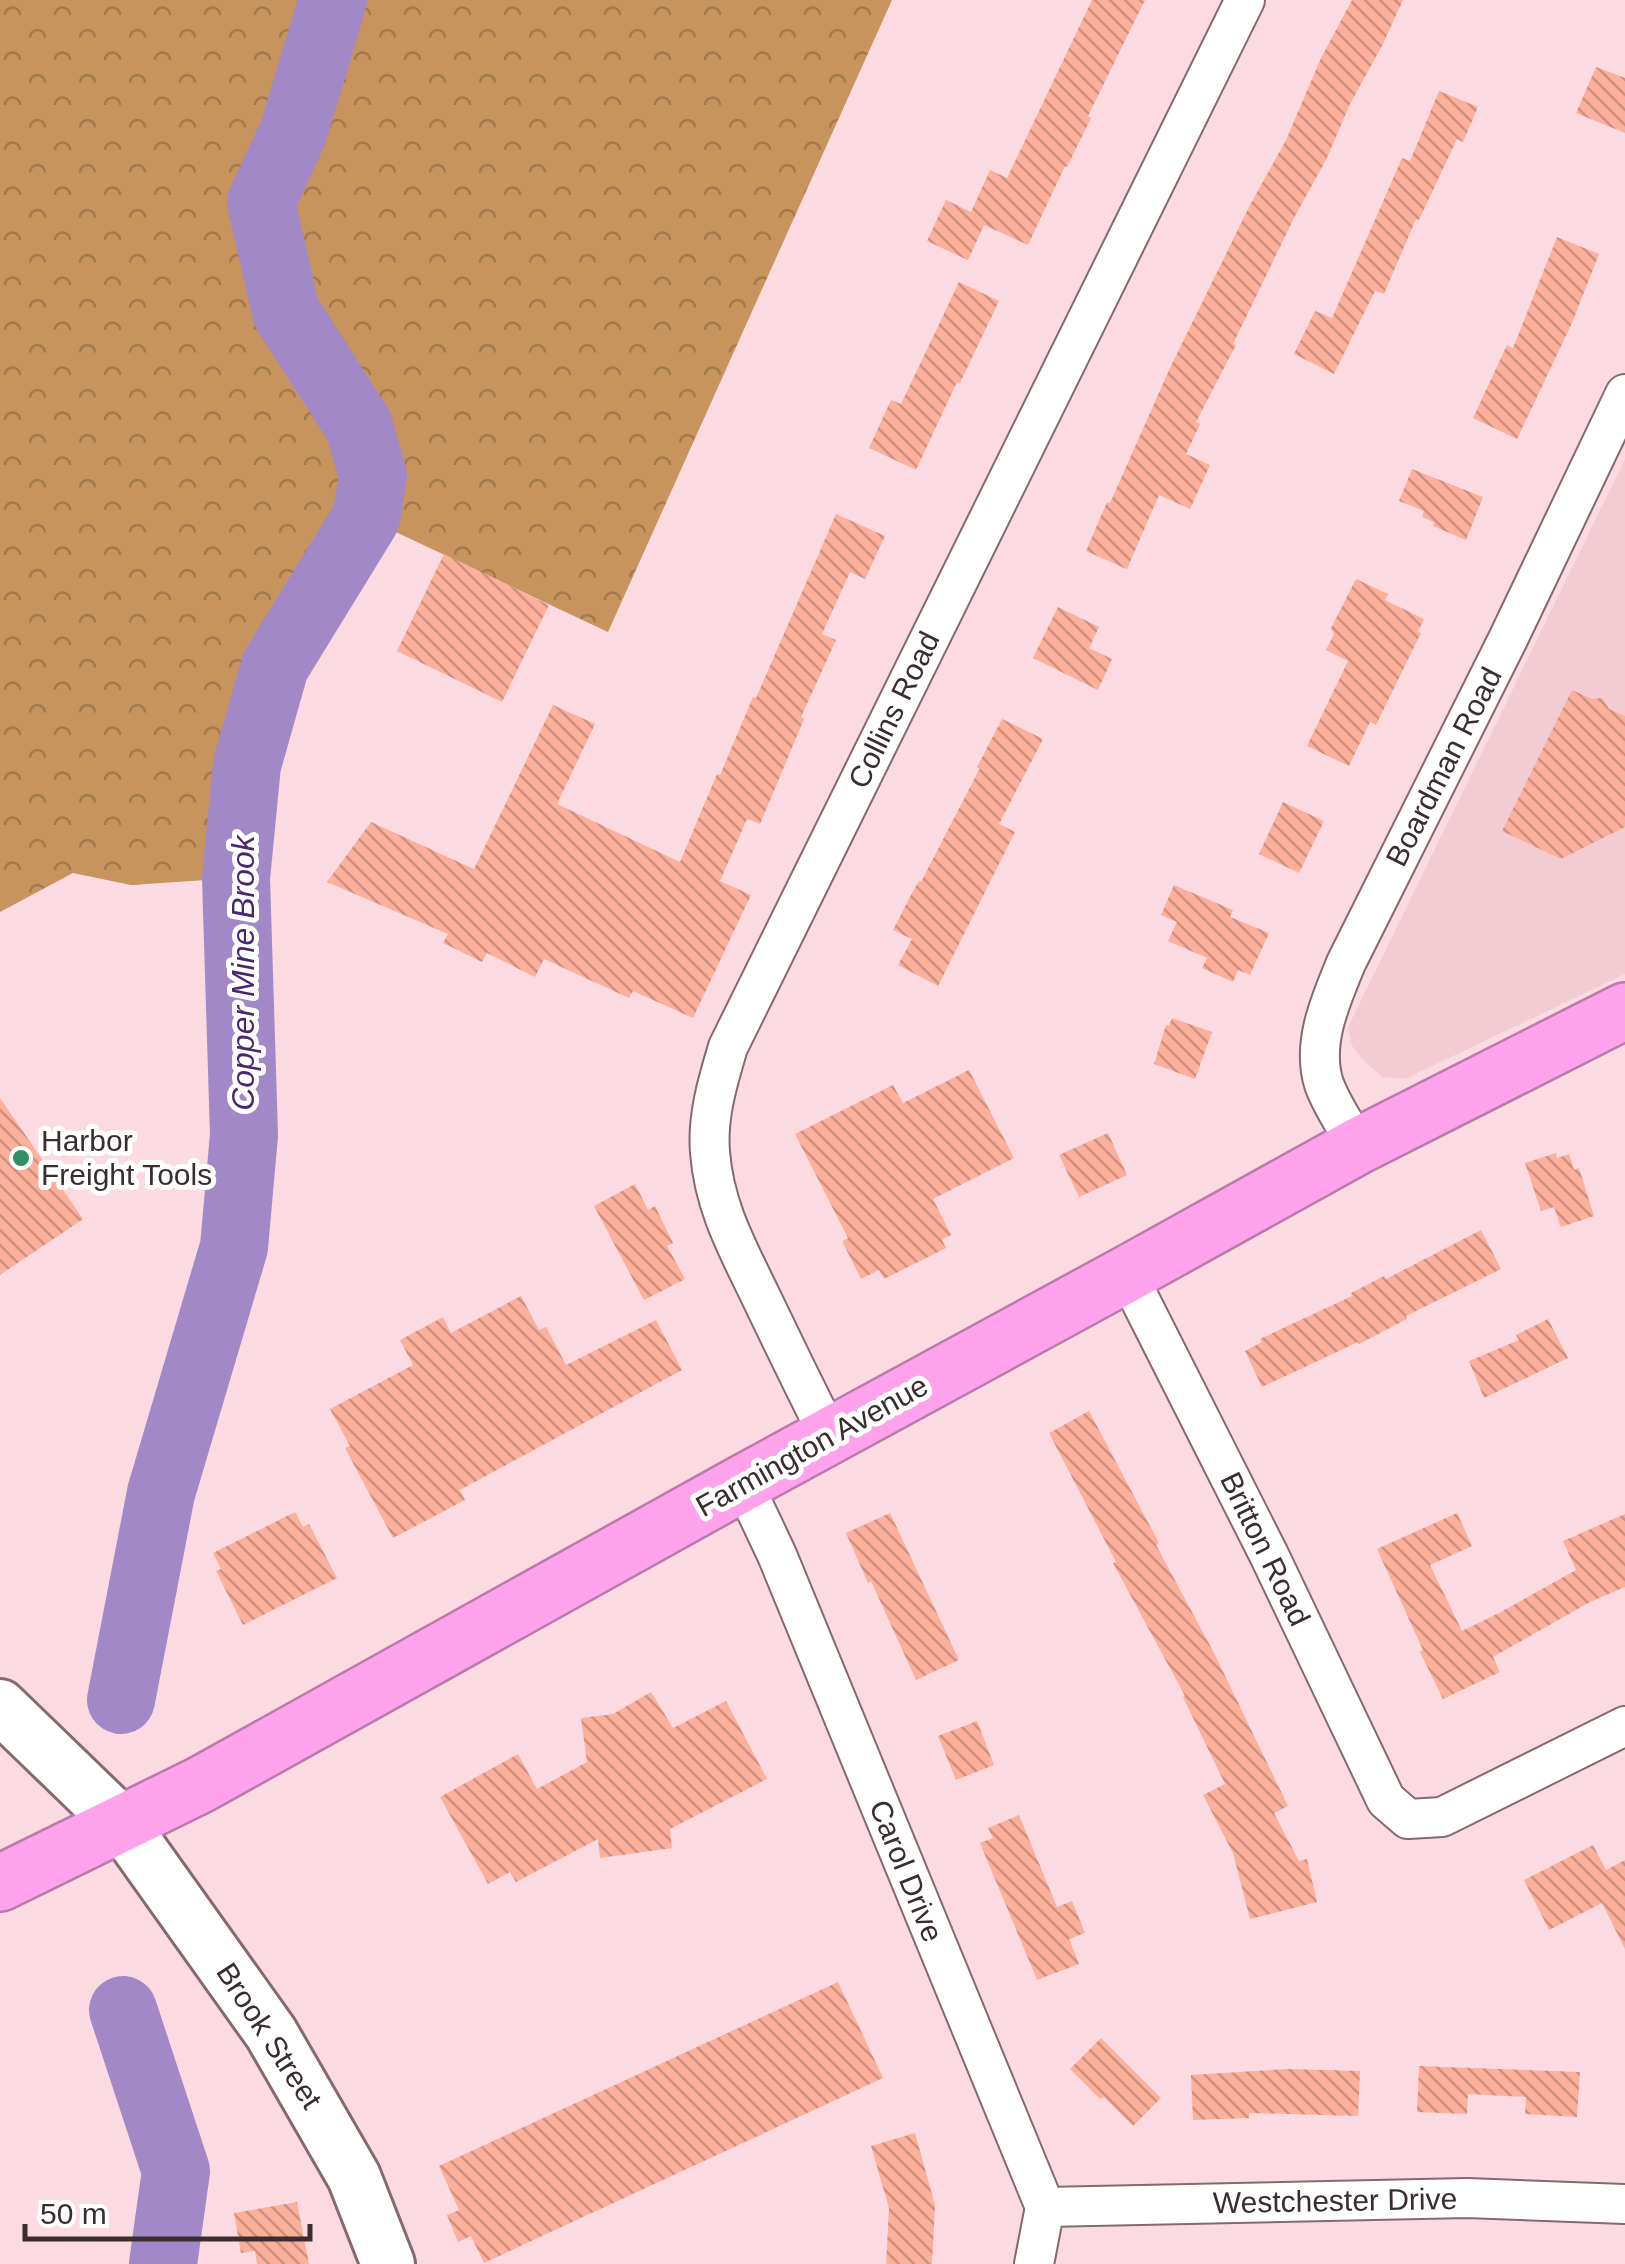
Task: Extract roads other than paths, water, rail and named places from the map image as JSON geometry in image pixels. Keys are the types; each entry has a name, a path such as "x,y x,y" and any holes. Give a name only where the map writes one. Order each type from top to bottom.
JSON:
{"highway":[{"name":"Farmington Avenue","path":"0,1884 200,1785 1358,1146 1625,1010"}],"street":[{"name":"Collins Road","path":"828,1436 716,1199 710,1123 728,1047 1245,0"},
{"name":"Boardman Road","path":"1358,1146 1323,1081 1322,1028 1330,1001 1625,394"},
{"name":"Britton Road","path":"1127,1274 1269,1555 1386,1800 1408,1819 1442,1818 1625,1726"},
{"name":"Carol Drive","path":"743,1482 1044,2207"},
{"name":"Brook Street","path":"0,1706 122,1824 271,2032 354,2177 388,2264"},
{"name":"Westchester Drive","path":"1044,2207 1467,2198 1625,2204"},
{"path":"1034,2264 1044,2207"}],"waterway":[{"name":"Copper Mine Brook","path":"121,1700 161,1493 234,1247 244,1135 236,878 247,765 275,666 366,518 373,476 359,426 286,312 261,202 293,133 333,0"},
{"name":"Copper Mine Brook","path":"123,2010 176,2171 163,2264"}],"place":[{"name":"Harbor Freight Tools","path":"21,1158"}]}
